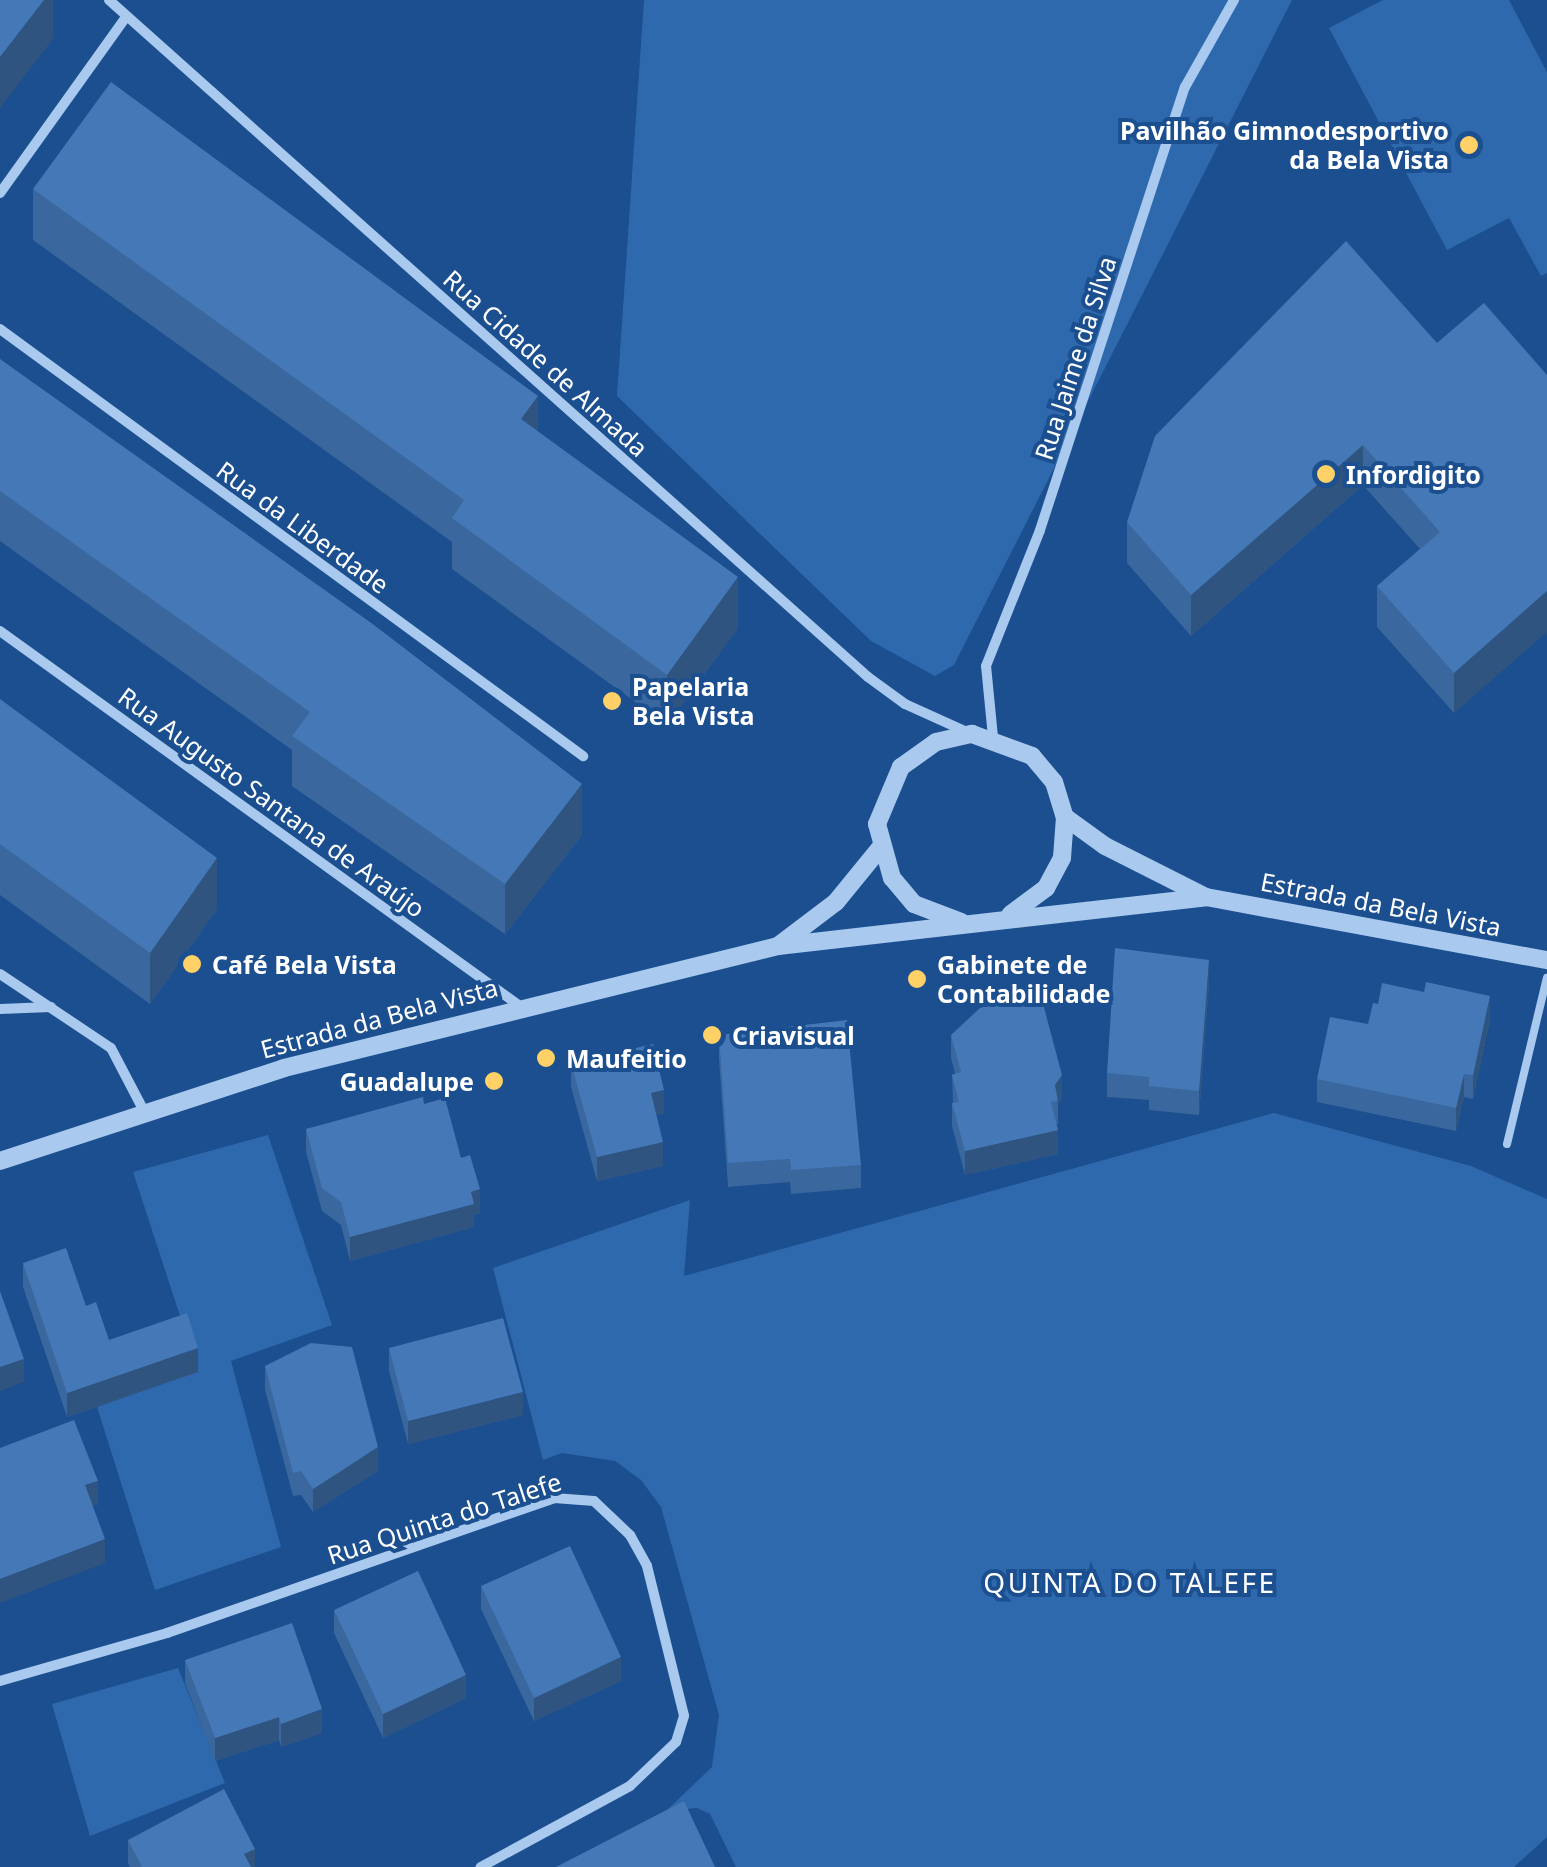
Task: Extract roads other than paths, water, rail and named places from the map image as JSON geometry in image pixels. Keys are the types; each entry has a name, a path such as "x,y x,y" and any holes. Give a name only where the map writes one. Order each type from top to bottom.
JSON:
{"street":[{"name":"Rua Cidade de Almada","path":"110,0 868,676 905,704 972,734"},
{"name":"Rua Jaime da Silva","path":"993,737 986,666 1040,530 1185,87 1234,0"},
{"path":"0,193 126,17"},
{"name":"Rua da Liberdade","path":"0,329 583,756"},
{"name":"Rua Augusto Santana de Araújo","path":"0,631 520,1006"},
{"path":"997,920 1046,888 1062,858 1066,817 1054,782 1032,756 993,737 972,734 936,742 901,767 883,798 880,848 892,878 914,904 977,924 1206,897"},
{"path":"1066,817 1136,864 1206,897"},
{"path":"778,946 836,902 880,848"},
{"name":"Estrada da Bela Vista","path":"1206,897 1547,960"},
{"name":"Estrada da Bela Vista","path":"0,1162 144,1110 520,1006 778,946 977,924"},
{"path":"0,974 57,1008 111,1048 144,1110"},
{"path":"0,1009 57,1008"},
{"name":"Rua Quinta do Talefe","path":"0,1682 168,1632 554,1498 594,1501 630,1536 647,1566 684,1716 667,1753 630,1786 480,1867"}],"lane":[{"path":"1507,1144 1547,978"}],"place":[{"name":"Pavilhão Gimnodesportivo da Bela Vista","path":"1469,145"},
{"name":"Infordigito","path":"1326,474"},
{"name":"Papelaria Bela Vista","path":"612,701"},
{"name":"Café Bela Vista","path":"192,964"},
{"name":"Gabinete de Contabilidade","path":"917,979"},
{"name":"Criavisual","path":"712,1035"},
{"name":"Maufeitio","path":"546,1058"},
{"name":"Guadalupe","path":"494,1081"}],"district":[{"name":"QUINTA DO TALEFE","path":"1130,1582"}]}
